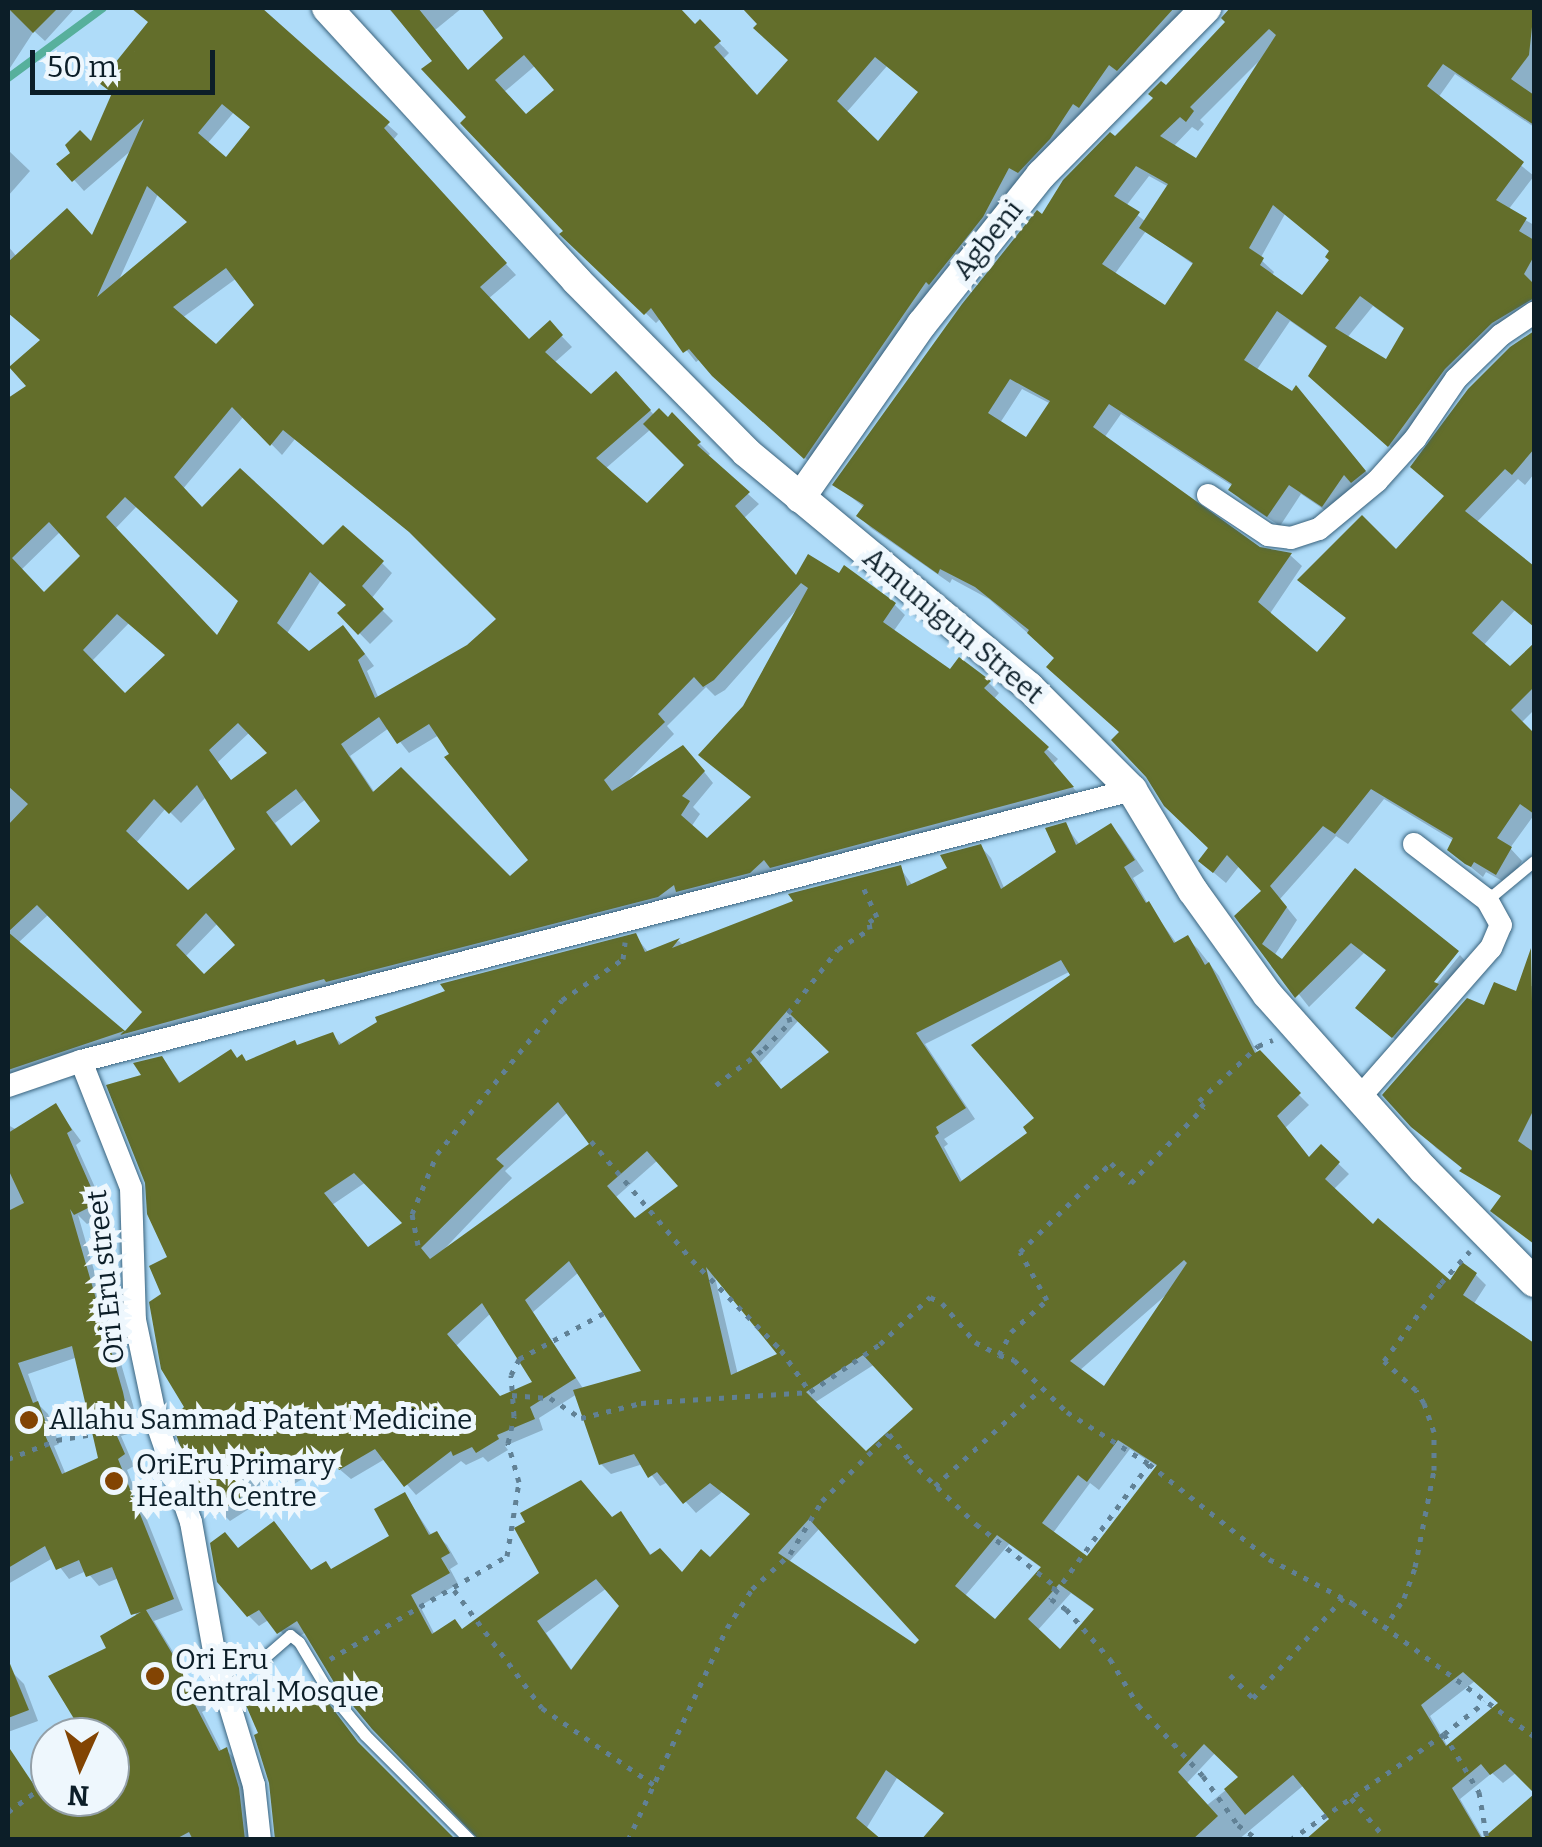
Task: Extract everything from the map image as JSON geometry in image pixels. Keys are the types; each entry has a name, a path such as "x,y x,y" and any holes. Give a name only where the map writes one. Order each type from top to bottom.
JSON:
{"main road":[{"name":"Amunigun Street","path":"327,8 576,280 746,452 1029,687 1132,790 1192,891 1267,994 1488,1238 1534,1282"},
{"name":"Agbeni","path":"800,498 922,324 1042,174 1206,8"}],"street":[{"path":"1208,496 1268,535 1291,538 1319,529 1378,481 1415,439 1456,379 1501,334 1534,313"},
{"path":"8,1086 81,1061 1132,790"},
{"path":"1359,1098 1492,948 1501,926 1488,900 1414,844"},
{"name":"Ori Eru street","path":"81,1061 130,1188 136,1320 157,1424 191,1522 215,1657 254,1785 260,1840"}],"lane":[{"path":"1488,900 1534,861"},
{"path":"215,1657 266,1656 290,1635 308,1650 327,1688 364,1736 470,1840"}],"path":[{"path":"716,1085 764,1049 790,1022 788,1013 838,950 870,930 869,922 877,917 850,861"},
{"path":"418,1245 412,1214 437,1154 562,1000 627,955 622,921"},
{"path":"999,1355 1010,1332 1047,1300 1020,1252 1111,1163 1131,1183 1204,1107 1200,1100 1258,1046 1298,1028"},
{"path":"591,1141 692,1260 781,1350 810,1392"},
{"path":"1384,1629 1404,1598 1415,1567 1434,1470 1434,1432 1416,1390 1384,1361 1441,1282 1488,1238"},
{"path":"512,1394 550,1398 581,1418 641,1402 810,1392 880,1344 930,1296 942,1303 976,1342 1014,1360 1040,1390 1149,1464 1269,1559 1343,1598 1534,1736"},
{"path":"316,1667 507,1556 519,1482 508,1444 514,1416 510,1374 519,1359 606,1312"},
{"path":"935,1486 1040,1390"},
{"path":"8,1459 58,1440 157,1424"},
{"path":"628,1840 727,1628 752,1589 790,1554 822,1501 889,1434 935,1486 1055,1586 1051,1599"},
{"path":"1051,1599 1149,1464"},
{"path":"454,1590 542,1708 654,1785"},
{"path":"1230,1675 1253,1698 1343,1598"},
{"path":"1051,1599 1066,1608 1110,1659 1138,1705 1203,1776 1238,1825 1259,1840"},
{"path":"1290,1840 1486,1702"},
{"path":"1444,1734 1478,1792 1487,1840"},
{"path":"8,1812 30,1796"},
{"path":"1351,1798 1387,1840"}],"building":[{"path":"8,8 58,8 33,33"},
{"path":"131,8 262,8 390,122 384,128 507,263 480,287 529,339 550,320 563,335 545,352 591,394 616,371 651,410 596,458 647,503 684,465 643,424 659,408 668,417 672,412 701,442 697,445 750,492 735,506 796,575 808,554 839,573 844,565 896,603 883,622 950,669 959,657 991,681 984,688 1049,747 1044,752 1074,787 770,868 764,860 750,873 676,892 674,885 658,897 326,982 324,979 120,1035 124,1031 8,1070 8,932 8,825 28,804 8,786 8,398 26,386 9,367 40,340 8,313 8,262 67,208 92,235 144,119 72,182 56,164 70,153 65,145 80,130 91,141 112,93 99,83 148,22","holes":["222,104 250,127 226,157 198,133","147,186 187,222 97,297","226,268 254,305 216,344 173,307","232,407 270,446 283,430 409,532 496,619 467,645 375,698 358,660 365,654 343,625 309,651 277,623 310,572 346,605 337,613 358,635 384,609 362,586 384,561 343,525 323,545 240,468 202,507 174,477","125,497 238,601 217,635 106,517","49,522 80,556 44,592 12,558","801,583 808,588 743,706 698,755 751,797 707,838 681,815 690,801 682,796 705,771 683,745 612,791 604,780 665,722 658,714 694,677 703,687 714,680","117,614 165,655 125,693 83,650","379,717 397,744 429,724 449,754 444,757 528,860 510,876 401,767 373,792 341,744","238,723 267,753 231,780 209,750","197,785 235,849 188,890 126,831 154,799 169,814","296,789 320,821 291,846 266,812","37,905 142,1012 125,1031 8,932","206,913 235,945 204,974 176,945"]},
{"path":"389,8 418,8 468,70 503,38 481,8 680,8 695,24 700,19 721,41 714,47 757,95 788,60 753,28 757,24 742,8 1174,8 1117,71 1109,65 1079,108 1073,104 1050,139 1018,173 1009,168 983,217 929,285 926,282 804,459 712,376 689,349 683,353 651,308 644,315 559,234 563,231 460,123 466,117 421,69 432,61","holes":["524,55 554,90 526,114 495,80","875,57 918,92 878,141 837,101"]},
{"path":"1230,8 1534,8 1529,55 1511,79 1534,95 1534,125 1443,64 1427,86 1524,162 1496,200 1527,218 1519,231 1534,240 1534,256 1524,274 1534,284 1534,298 1492,323 1445,369 1388,447 1308,376 1327,346 1277,311 1244,360 1292,391 1296,385 1366,471 1351,483 1344,475 1322,507 1289,485 1267,517 1228,490 1232,484 1109,404 1093,427 1260,547 1292,553 1258,602 1317,652 1346,618 1297,580 1362,515 1396,549 1444,496 1410,467 1468,389 1510,347 1534,331 1534,449 1512,475 1505,469 1465,511 1534,566 1534,627 1502,600 1472,633 1510,666 1534,643 1534,687 1511,710 1534,733 1534,814 1520,804 1497,838 1512,847 1496,875 1474,862 1471,867 1465,864 1447,850 1453,838 1371,789 1335,834 1323,826 1270,886 1287,907 1262,944 1282,959 1355,868 1459,951 1434,982 1439,984 1392,1038 1355,1008 1386,970 1351,943 1295,998 1234,916 1261,891 1227,855 1213,873 1198,861 1208,848 1164,806 1146,777 1111,740 1119,732 1046,667 1054,658 1027,633 1029,630 975,587 940,569 938,574 856,516 864,505 832,485 962,304 1037,210 1042,214 1063,180 1110,132 1115,136 1153,98 1148,94 1161,81 1166,85 1225,22 1221,18","holes":["1269,29 1276,35 1196,158 1160,136 1180,117 1186,122 1194,111 1190,107","1136,166 1168,184 1139,228 1193,263 1165,305 1102,264 1140,212 1114,196","1273,205 1329,251 1325,257 1329,260 1302,295 1260,265 1264,258 1249,248","1360,296 1404,328 1386,359 1335,328","1010,379 1050,401 1026,437 988,413"]},
{"path":"1066,822 1076,845 1111,823 1135,860 1124,867 1174,943 1188,935 1205,965 1209,962 1255,1053 1260,1050 1301,1093 1277,1116 1309,1157 1321,1144 1340,1162 1325,1179 1373,1224 1378,1218 1450,1280 1462,1262 1477,1273 1463,1295 1534,1343 1534,1793 1505,1764 1490,1775 1481,1764 1452,1788 1482,1839 1534,1794 1534,1840 1305,1840 1329,1819 1293,1775 1245,1815 1224,1789 1238,1777 1204,1744 1178,1772 1218,1816 1192,1840 921,1840 944,1813 886,1770 856,1818 882,1840 479,1840 372,1729 335,1684 297,1621 277,1634 259,1610 247,1617 217,1582 210,1543 225,1532 238,1548 274,1521 311,1570 326,1561 331,1569 389,1536 374,1509 405,1492 429,1535 437,1531 450,1553 441,1558 450,1573 411,1595 432,1634 455,1619 462,1629 539,1573 514,1528 525,1522 520,1513 581,1480 612,1517 621,1511 650,1555 660,1548 682,1572 701,1549 710,1557 750,1514 710,1483 683,1504 657,1472 648,1478 634,1454 599,1465 573,1390 641,1371 569,1261 525,1300 576,1378 530,1407 535,1419 497,1435 499,1439 476,1453 472,1447 453,1456 451,1451 404,1487 375,1449 339,1470 328,1453 322,1457 319,1453 282,1475 274,1462 236,1483 244,1495 218,1513 188,1469 171,1420 184,1407 161,1369 149,1302 161,1294 149,1266 167,1257 147,1214 145,1183 106,1085 141,1075 133,1063 162,1056 179,1083 231,1049 237,1058 242,1054 246,1061 295,1040 297,1045 333,1032 339,1045 377,1022 375,1017 445,991 440,984 636,933 645,952 680,938 672,948 793,901 788,894 901,865 907,886 947,868 940,855 981,844 1001,889 1056,852 1045,828","holes":["1061,960 1070,975 971,1045 1034,1118 1023,1127 1027,1133 960,1182 935,1136 939,1133 936,1127 966,1108 916,1033","787,1011 829,1052 781,1089 751,1052","558,1102 589,1144 430,1259 421,1248 504,1166 496,1159","647,1151 678,1186 635,1218 607,1186","354,1173 402,1223 368,1247 324,1193","1184,1260 1187,1263 1104,1386 1070,1361","706,1267 777,1354 731,1375","482,1303 532,1382 500,1396 447,1334","863,1355 913,1409 866,1451 806,1392","1118,1440 1157,1465 1087,1556 1042,1523 1078,1475 1087,1482","809,1519 919,1640 915,1644 778,1553","997,1535 1041,1567 995,1619 955,1586","596,1579 619,1606 571,1670 537,1621","1059,1584 1094,1609 1060,1649 1028,1619","1463,1672 1498,1703 1446,1746 1421,1705"]},
{"path":"1531,948 1534,1109 1518,1141 1534,1152 1534,1244 1490,1211 1501,1196 1459,1171 1462,1168 1411,1127 1382,1095 1467,998 1484,1005 1494,982 1516,991"},
{"path":"56,1103 72,1130 67,1133 98,1203 74,1215 70,1209 129,1421 112,1425 125,1454 118,1459 174,1599 146,1610 199,1698 193,1701 219,1751 227,1747 239,1788 245,1840 193,1840 189,1832 174,1840 8,1840 8,1746 30,1779 30,1817 130,1817 130,1717 73,1717 48,1676 106,1648 100,1636 141,1612 131,1615 112,1567 86,1577 79,1560 56,1570 45,1546 8,1568 8,1211 24,1203 8,1169 8,1133","holes":["72,1346 98,1458 62,1474 45,1435 50,1434 38,1401 33,1403 18,1363"]},
{"path":"8,1659 29,1710 8,1718"},
{"path":"312,1681 358,1742 456,1840 275,1840 269,1783 254,1735 258,1733 242,1696 268,1683 273,1695 283,1691 285,1695"}],"waterway":[{"path":"8,78 103,8"}],"place":[{"name":"Allahu Sammad Patent Medicine","path":"29,1420"},
{"name":"OriEru Primary Health Centre","path":"114,1481"},
{"name":"Ori Eru Central Mosque","path":"155,1676"}]}
